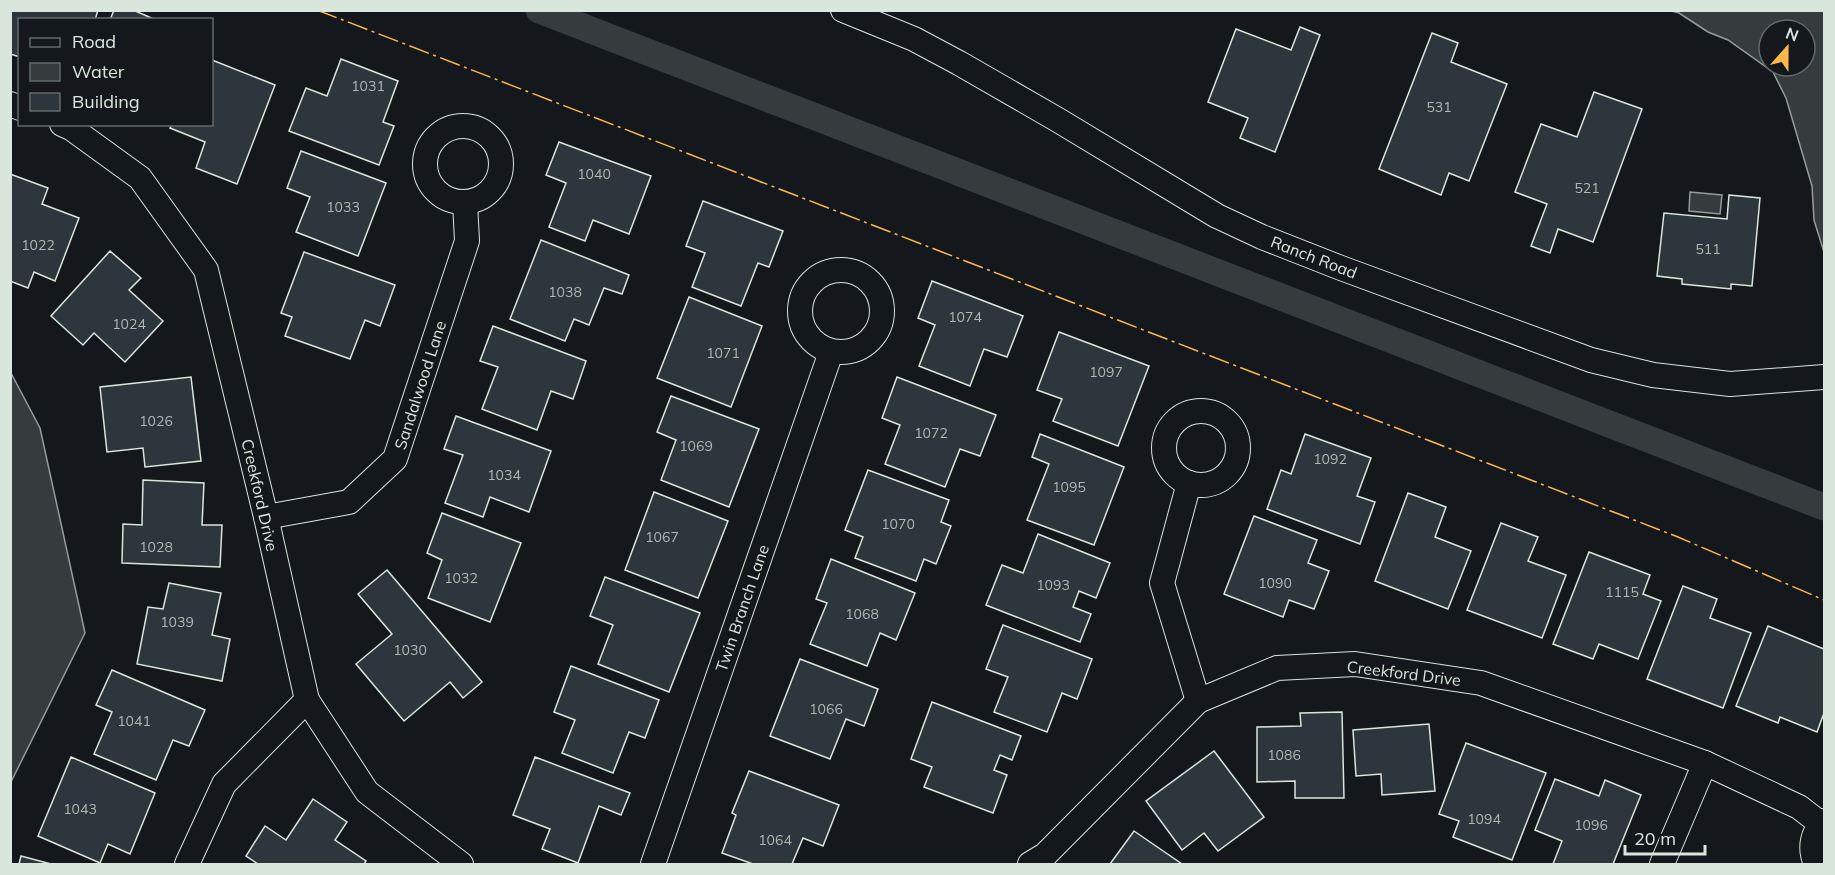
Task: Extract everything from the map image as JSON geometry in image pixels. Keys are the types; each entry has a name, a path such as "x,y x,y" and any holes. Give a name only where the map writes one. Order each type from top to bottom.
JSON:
{"street":[{"name":"Ranch Road","path":"843,10 914,39 959,63 1217,216 1262,237 1341,268 1591,360 1653,375 1730,384 1824,377"},
{"name":"Creekford Drive","path":"66,126 140,178 206,270 266,517 307,700 367,792 461,864"},
{"name":"Sandalwood Lane","path":"266,517 350,502 395,459 467,241 465,202"},
{"name":"Twin Branch Lane","path":"653,864 831,352"},
{"path":"1189,483 1162,583 1198,701"},
{"name":"Creekford Drive","path":"1030,864 1045,855 1198,701 1277,668 1355,664 1481,683 1705,763 1799,807 1823,822 1815,833 1812,844 1812,856 1816,864"},
{"path":"187,864 224,783 307,700"},
{"path":"1662,864 1705,763"}],"water":[{"path":"1672,11 1824,11 1824,252 1814,220 1812,186 1786,98 1776,78 1817,78 1817,18 1757,18 1757,61 1728,40 1708,32"},
{"path":"1690,192 1722,195 1720,214 1689,211"},
{"path":"11,373 40,428 85,633 11,782"}],"building":[{"path":"10,10 98,10 96,18 18,18 18,56 10,54"},
{"path":"114,10 133,10 151,18 111,18"},
{"path":"1300,27 1320,35 1275,152 1240,138 1248,118 1208,102 1236,29 1291,50"},
{"path":"1432,33 1458,43 1451,62 1507,84 1469,181 1449,173 1441,195 1379,169"},
{"path":"341,59 398,81 383,122 394,126 379,165 289,131 306,88 327,96"},
{"path":"213,60 275,85 237,184 196,168 205,142 170,128 171,126 213,126"},
{"path":"1594,92 1642,109 1593,242 1558,229 1550,253 1531,246 1547,204 1515,192 1541,124 1577,137"},
{"path":"559,142 651,176 629,234 593,220 585,241 549,227 566,183 546,175"},
{"path":"301,151 386,183 358,256 296,232 310,197 287,188"},
{"path":"10,174 48,188 42,204 79,218 55,281 34,272 28,288 10,281"},
{"path":"1729,195 1760,198 1752,286 1731,284 1731,289 1682,284 1682,279 1657,276 1664,213 1727,219"},
{"path":"703,201 783,231 769,267 758,263 741,306 692,287 705,253 686,246"},
{"path":"541,240 629,275 622,294 604,288 589,325 574,319 565,341 510,319"},
{"path":"110,251 141,278 129,290 163,321 125,362 94,333 83,345 51,316"},
{"path":"304,252 395,285 380,326 365,320 350,359 285,336 292,317 281,313"},
{"path":"932,281 1023,316 1007,357 984,349 970,386 919,366 935,325 918,318"},
{"path":"689,297 762,326 731,407 657,378"},
{"path":"493,326 586,361 573,399 551,391 537,430 482,409 498,367 480,361"},
{"path":"1059,332 1149,366 1118,446 1053,421 1062,399 1037,390"},
{"path":"191,377 201,461 145,467 143,448 107,452 100,387"},
{"path":"897,377 996,415 980,456 960,449 945,487 885,464 900,425 882,418"},
{"path":"671,396 759,429 729,507 661,480 676,440 657,432"},
{"path":"456,416 551,451 529,512 490,497 483,517 445,503 463,455 444,449"},
{"path":"1040,434 1124,467 1094,545 1027,520 1049,464 1032,457"},
{"path":"1305,434 1371,458 1357,496 1375,502 1360,544 1267,509 1281,470 1291,474"},
{"path":"868,470 949,500 941,522 951,526 936,564 924,559 916,581 855,558 863,537 845,530"},
{"path":"143,480 204,483 202,525 222,525 220,567 122,563 123,524 142,525"},
{"path":"654,492 728,521 698,598 625,570"},
{"path":"1408,493 1446,507 1435,537 1471,551 1448,609 1375,581"},
{"path":"442,513 521,543 490,622 428,598 442,560 427,553"},
{"path":"1254,516 1317,540 1308,563 1329,571 1314,609 1289,600 1283,617 1224,594"},
{"path":"1501,523 1538,537 1528,561 1566,575 1542,638 1467,610"},
{"path":"1038,534 1110,563 1096,598 1079,591 1073,607 1091,614 1080,642 986,605 1002,565 1023,573"},
{"path":"1589,552 1650,575 1643,594 1661,601 1638,659 1599,644 1593,659 1553,644"},
{"path":"831,559 915,593 896,640 880,633 867,666 810,644 827,603 816,599"},
{"path":"387,570 482,682 463,698 450,682 404,721 356,664 392,634 358,594"},
{"path":"605,577 700,613 669,692 598,664 613,625 590,616"},
{"path":"169,583 221,593 212,635 230,639 222,681 137,664 148,607 163,609"},
{"path":"1683,586 1717,599 1710,618 1751,633 1723,708 1647,679"},
{"path":"1003,625 1092,659 1077,699 1062,693 1047,732 994,712 1008,677 986,669"},
{"path":"1768,626 1824,649 1824,713 1817,732 1780,717 1778,723 1736,706"},
{"path":"800,659 878,689 864,726 846,719 830,759 770,736"},
{"path":"571,666 659,700 645,738 629,732 613,773 562,753 575,720 554,712"},
{"path":"112,670 205,710 189,746 173,740 156,780 94,754 112,712 96,705"},
{"path":"932,702 1021,736 1012,760 1000,755 994,770 1007,775 993,813 924,787 932,767 911,759"},
{"path":"1342,712 1344,798 1295,798 1295,781 1257,782 1257,727 1301,726 1300,713"},
{"path":"1429,724 1435,791 1382,795 1381,774 1356,776 1353,730"},
{"path":"1466,743 1546,773 1512,860 1453,837 1459,821 1439,814"},
{"path":"1214,751 1264,817 1218,851 1204,833 1182,850 1146,801"},
{"path":"71,757 155,793 130,854 108,844 100,863 38,836"},
{"path":"535,757 630,793 621,815 599,806 578,863 542,849 550,829 513,815"},
{"path":"749,771 839,805 823,846 803,838 792,864 753,864 722,853 736,815 732,813"},
{"path":"1555,779 1599,796 1605,780 1641,795 1613,864 1553,864 1562,841 1535,830"},
{"path":"313,799 347,822 335,840 366,861 364,864 258,864 246,856 265,826 286,840"},
{"path":"1134,831 1182,864 1110,864"},
{"path":"21,856 51,864 19,864"}],"waterway":[{"path":"539,10 1824,507"}],"power":[{"path":"317,10 1678,537 1824,600"}]}
